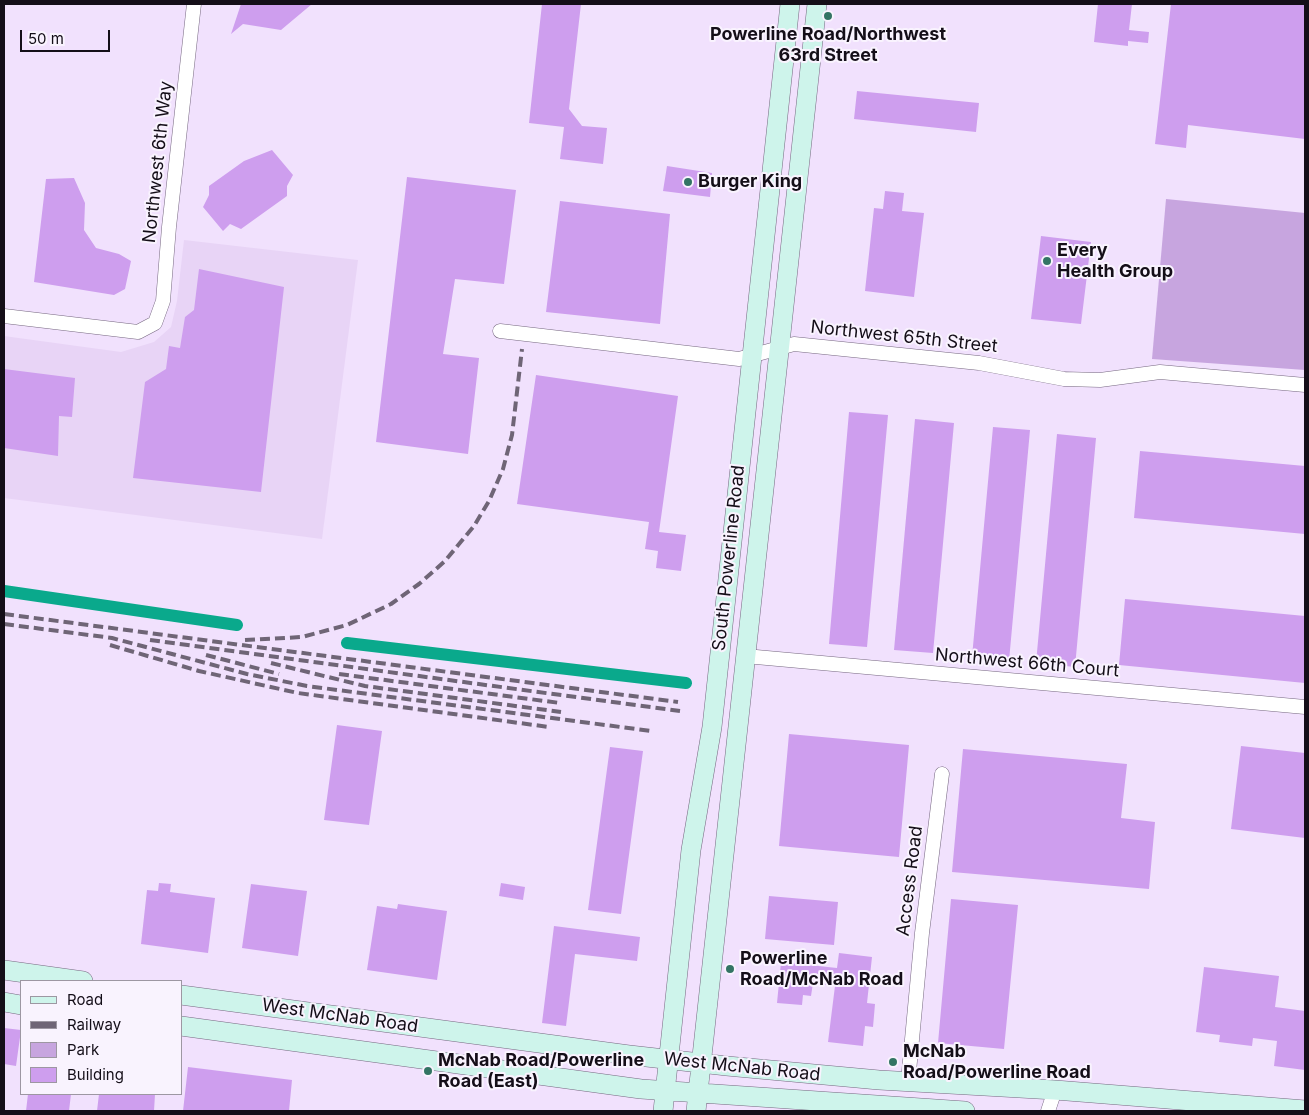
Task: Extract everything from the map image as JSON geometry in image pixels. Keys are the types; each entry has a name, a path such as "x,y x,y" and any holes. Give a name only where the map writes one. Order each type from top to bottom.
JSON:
{"main road":[{"name":"South Powerline Road","path":"663,1111 692,843 712,727 790,4"},
{"name":"South Powerline Road","path":"696,1111 817,4"},
{"path":"4,970 76,980"},
{"name":"West McNab Road","path":"182,995 669,1060 908,1082 1055,1090 1305,1110"},
{"path":"4,1002 20,1005"},
{"name":"West McNab Road","path":"182,1026 641,1089 965,1111"}],"street":[{"name":"Northwest 6th Way","path":"4,316 138,332 155,323 163,301 169,227 194,4"},
{"name":"Northwest 65th Street","path":"500,331 739,359 794,344 979,363 1064,379 1100,380 1160,372 1305,385"},
{"name":"Northwest 66th Court","path":"745,656 1305,707"},
{"name":"Access Road","path":"908,1082 922,933 942,774"},
{"path":"1048,1111 1055,1090"}],"shaded area":[{"path":"184,240 358,260 322,539 4,498 4,336 121,352 154,342 171,327 177,301"}],"green space":[{"path":"1166,199 1305,213 1305,370 1152,359"}],"building":[{"path":"241,4 312,4 281,30 243,24 231,34"},
{"path":"542,4 581,4 569,109 582,126 607,128 603,164 560,159 564,127 529,123"},
{"path":"1098,4 1132,4 1129,30 1149,32 1148,43 1128,41 1128,46 1094,42"},
{"path":"1171,4 1305,4 1305,139 1188,125 1186,148 1155,144"},
{"path":"857,91 979,103 976,132 854,119"},
{"path":"272,150 293,175 287,186 287,196 241,229 230,224 223,231 203,207 209,195 209,186 244,161"},
{"name":"Burger King","path":"667,166 712,173 710,197 663,191"},
{"path":"407,177 516,190 504,284 455,279 443,354 479,358 468,454 376,442"},
{"path":"74,178 85,203 84,230 96,248 119,254 131,261 125,289 114,295 34,282 46,179"},
{"path":"885,191 904,193 902,211 924,213 914,297 865,291 874,208 883,209"},
{"path":"560,201 670,214 660,324 546,312"},
{"path":"1041,236 1091,242 1081,324 1031,319"},
{"path":"199,269 284,287 261,492 133,478 145,382 166,369 169,346 180,348 185,317 194,310"},
{"path":"4,369 75,378 72,417 59,416 58,456 4,448"},
{"path":"536,375 678,396 659,532 686,535 681,571 656,568 658,551 645,549 649,522 517,504"},
{"path":"849,412 888,415 867,647 829,644"},
{"path":"915,419 954,423 933,653 894,650"},
{"path":"993,427 1030,430 1009,661 972,657"},
{"path":"1057,434 1096,438 1075,667 1036,663"},
{"path":"1140,451 1305,466 1305,534 1134,518"},
{"path":"1125,599 1305,616 1305,683 1119,665"},
{"path":"337,725 382,731 369,825 324,820"},
{"path":"789,734 909,745 899,857 779,846"},
{"path":"1241,746 1305,753 1305,838 1231,829"},
{"path":"610,747 643,751 621,914 588,910"},
{"path":"963,749 1127,764 1121,818 1155,822 1149,889 952,872"},
{"path":"159,883 171,884 170,892 215,898 208,953 141,944 147,890 158,891"},
{"path":"501,883 525,887 523,900 499,896"},
{"path":"251,884 307,891 298,956 242,948"},
{"path":"769,896 838,902 834,945 765,939"},
{"path":"951,899 1018,905 1004,1049 938,1043"},
{"path":"398,904 447,911 437,980 367,970 377,906 397,909"},
{"path":"554,926 640,937 637,961 575,954 566,1026 542,1023"},
{"path":"839,953 872,957 867,1003 875,1004 873,1027 865,1026 863,1046 828,1042 835,986 813,983 811,996 803,995 802,1005 777,1003 781,962 837,968"},
{"path":"1204,967 1279,976 1275,1007 1305,1011 1305,1070 1274,1066 1277,1041 1253,1038 1252,1046 1219,1042 1220,1035 1196,1032"},
{"path":"4,1028 20,1030 16,1066 4,1064"},
{"path":"188,1067 292,1080 289,1111 183,1111"},
{"path":"28,1095 71,1095 69,1111 26,1111"},
{"path":"99,1095 155,1095 154,1111 97,1111"}],"waterway":[{"path":"4,591 237,625"},
{"path":"347,643 686,683"}],"railway":[{"path":"245,640 302,637 347,625 391,604 419,584 445,561 474,526 489,501 503,469 512,435 522,349"},
{"path":"4,614 678,702"},
{"path":"4,624 112,638 247,674 307,686 651,731"},
{"path":"150,640 680,711"},
{"path":"110,645 199,671 298,693 549,727"},
{"path":"206,655 279,674"},
{"path":"271,663 365,686 561,712"},
{"path":"339,674 560,703"}],"place":[{"name":"Powerline Road/Northwest 63rd Street","path":"828,16"},
{"name":"Burger King","path":"688,182"},
{"name":"Every Health Group","path":"1047,261"},
{"name":"Powerline Road/McNab Road","path":"730,969"},
{"name":"McNab Road/Powerline Road","path":"893,1062"},
{"name":"McNab Road/Powerline Road (East)","path":"428,1071"}]}
